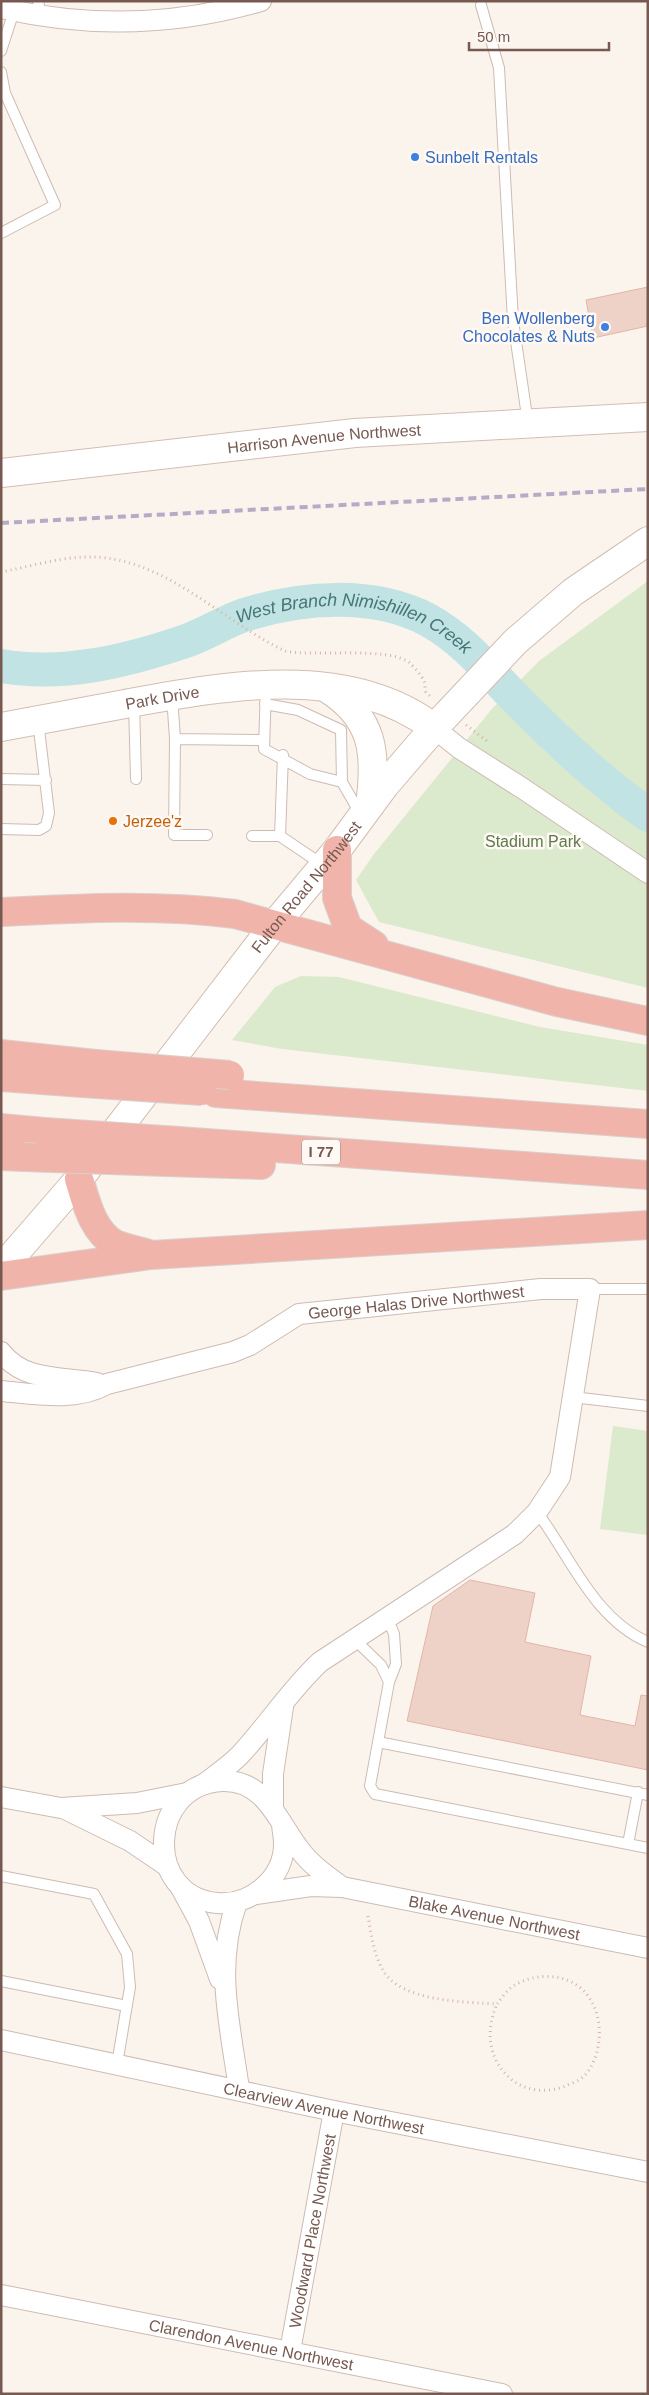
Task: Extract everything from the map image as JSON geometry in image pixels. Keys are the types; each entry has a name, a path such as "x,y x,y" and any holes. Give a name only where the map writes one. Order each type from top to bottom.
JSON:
{"highway":[{"path":"330,858 337,898 348,928 388,954"},
{"path":"1,912 104,907 188,908 235,914 388,954 557,1002 648,1021"},
{"path":"1,1054 89,1073"},
{"path":"1,1077 89,1073 223,1084 472,1112 648,1124"},
{"name":"I 77","path":"1,1128 45,1132 173,1151 462,1162 648,1175"},
{"path":"13,1156 173,1151"},
{"path":"78,1179 97,1226 115,1244 151,1255"},
{"path":"1,1276 151,1255 648,1225"}],"main road":[{"name":"Harrison Avenue Northwest","path":"1,473 90,465 271,441 355,433 648,417"},
{"path":"589,420 612,432 648,430"},
{"name":"Fulton Road Northwest","path":"1,1269 78,1179 275,924 442,720 515,642 573,592 648,542"},
{"name":"Park Drive","path":"1,727 172,695 240,686 265,694 324,687 367,695 396,704 415,714 442,720"},
{"path":"324,687 345,700 365,725 371,743 373,765 366,811"}],"street":[{"path":"8,10 40,9 96,22 166,20 208,14 261,1"},
{"path":"442,720 459,748 648,873"},
{"name":"George Halas Drive Northwest","path":"16,1367 6,1392 73,1395 92,1393 106,1384 233,1352 250,1345 300,1314 541,1289 590,1289"},
{"path":"226,1995 199,1921 167,1866 162,1846 165,1825 173,1807 238,1757 283,1705 299,1682 313,1669 353,1638 515,1534 537,1512 560,1476 590,1289"},
{"name":"George Halas Drive Northwest","path":"1,1352 16,1367 52,1378 106,1384"},
{"path":"179,1884 195,1897 216,1903 236,1902 256,1894 272,1880 282,1861 284,1842 277,1814 273,1774 283,1705"},
{"path":"1,1797 61,1808 137,1803 223,1781 242,1784 259,1792 277,1814"},
{"path":"61,1808 130,1841 167,1866"},
{"name":"Blake Avenue Northwest","path":"277,1814 300,1851 323,1874 342,1887"},
{"name":"Blake Avenue Northwest","path":"256,1894 311,1886 342,1887 648,1948"},
{"path":"236,1902 225,1940 226,1995 239,2089"},
{"name":"Clearview Avenue Northwest","path":"1,2040 334,2110 648,2172"},
{"name":"Woodward Place Northwest","path":"290,2351 334,2110"},
{"name":"Clarendon Avenue Northwest","path":"1,2295 290,2351 438,2387 502,2394"}],"lane":[{"path":"481,6 499,68 513,321 528,424"},
{"path":"1,51 8,10"},
{"path":"1,72 5,93 55,205 1,233"},
{"path":"265,694 288,711 316,723 341,730 342,782"},
{"path":"265,694 264,749 342,782 366,811"},
{"path":"172,695 175,739 174,835 207,835"},
{"path":"134,702 136,779"},
{"path":"1,829 40,830 46,826 49,813 38,720"},
{"path":"175,739 264,740"},
{"path":"280,836 283,757"},
{"path":"1,779 46,780"},
{"path":"252,836 280,836 330,858"},
{"name":"George Halas Drive Northwest","path":"590,1289 648,1289"},
{"path":"573,1397 648,1406"},
{"path":"537,1512 557,1540 590,1594 614,1620 648,1642"},
{"path":"388,1616 394,1634 396,1664 389,1682 370,1786 375,1794 648,1848"},
{"path":"353,1638 381,1665 389,1682"},
{"path":"378,1742 643,1794 628,1844"},
{"path":"1,1876 94,1894 127,1954 130,1987 116,2064"},
{"path":"1,1980 127,2006"}],"path":[{"path":"1,572 84,557 127,560 163,576 278,648 298,654 376,654 402,659 409,663 425,682 426,692"},
{"path":"368,1916 377,1957 385,1973 394,1982 426,1996 468,2003 497,2004"},
{"path":"538,1976 561,1978 575,1985 589,1996 596,2009 599,2024 599,2042 594,2060 586,2075 573,2084 544,2091 517,2084 504,2073 493,2056 489,2038 490,2024 497,2004 513,1985 538,1976"}],"green space":[{"name":"Stadium Park","path":"648,581 648,988 379,922 356,880 374,854 491,710 539,661"},
{"path":"301,976 339,977 540,1027 648,1045 648,1091 282,1049 232,1040 275,987"},
{"path":"613,1426 648,1431 648,1535 600,1529"}],"building":[{"path":"648,287 648,326 593,338 586,300"},
{"path":"470,1580 535,1593 525,1642 591,1656 580,1715 635,1726 641,1695 648,1696 648,1770 407,1721 433,1606"}],"waterway":[{"name":"West Branch Nimishillen Creek","path":"1,666 48,670 118,661 186,641 244,615 289,604 337,600 384,604 428,620 453,636 579,759 612,788 648,815"}],"railway":[{"path":"1,523 648,489"}],"place":[{"name":"Sunbelt Rentals","path":"415,157"},
{"name":"Ben Wollenberg Chocolates & Nuts","path":"605,327"},
{"name":"Jerzee'z","path":"113,821"}]}
